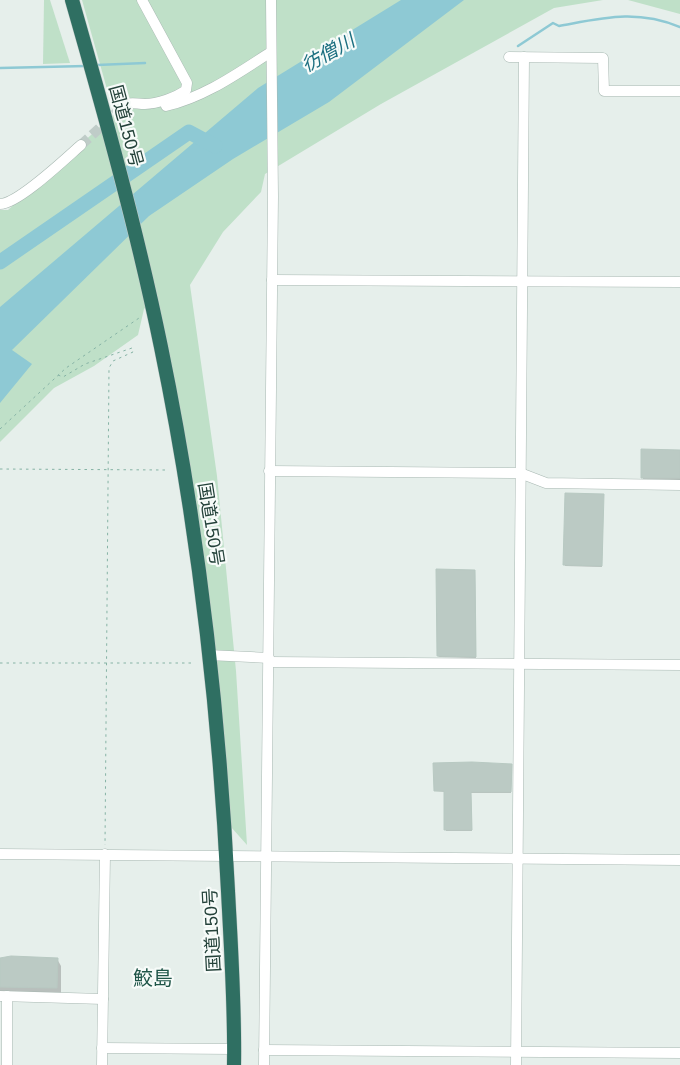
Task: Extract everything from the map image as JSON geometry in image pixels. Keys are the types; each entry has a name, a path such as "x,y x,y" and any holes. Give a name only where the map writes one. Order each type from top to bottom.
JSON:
{"highway":[{"name":"国道150号","path":"72,0 117,161 149,293 185,478 204,604 208,655 217,724 227,856 234,1065"}],"street":[{"path":"142,0 187,83 186,90 174,97 145,104 130,103 138,108 144,110 184,101 220,84 271,52"},
{"path":"264,1065 273,174 270,0"},
{"path":"509,57 603,58 604,91 680,91"},
{"path":"516,1065 524,57"},
{"path":"0,204 5,204 19,196 81,146"},
{"path":"272,280 680,282"},
{"path":"269,472 520,473 546,484 680,485"},
{"path":"208,655 269,660 680,665"},
{"path":"0,854 680,860"},
{"path":"102,1065 105,854"},
{"path":"7,1065 3,996 103,999"},
{"path":"102,1048 234,1049"},
{"path":"264,1050 680,1052"}],"path":[{"path":"0,429 58,375 152,308"},
{"path":"58,375 63,377 85,364 132,348 133,352 113,361 109,368 105,854"},
{"path":"0,469 165,470"},
{"path":"0,663 192,663"}],"green space":[{"path":"44,0 50,0 70,63 43,64"},
{"path":"82,0 603,0 554,8 381,104 265,174 261,192 223,232 190,285 217,476 236,671 247,845 231,827 209,607 186,441 157,294 144,309 138,335 94,366 54,388 0,442 0,210 8,210 122,107 112,107"},
{"path":"628,0 680,0 680,14"}],"water":[{"path":"401,0 464,0 329,102 233,159 149,216 12,350 32,364 0,403 0,307 258,88"}],"building":[{"path":"641,449 680,450 680,478 641,478"},
{"path":"565,493 604,494 602,566 563,565"},
{"path":"436,569 475,570 476,657 437,656"},
{"path":"433,763 512,764 511,792 471,792 472,830 444,830 444,791 434,791"},
{"path":"11,956 58,958 57,988 0,987 0,958"}],"waterway":[{"path":"518,46 553,23 559,26 605,18 634,17 664,21 680,27"},
{"path":"97,65 145,63"},
{"path":"0,68 86,66"},
{"name":"彷僧川","path":"0,262 189,132 215,146"}],"tunnel":[{"path":"81,145 126,104"}],"district":[{"name":"鮫島","path":"153,978"}]}
